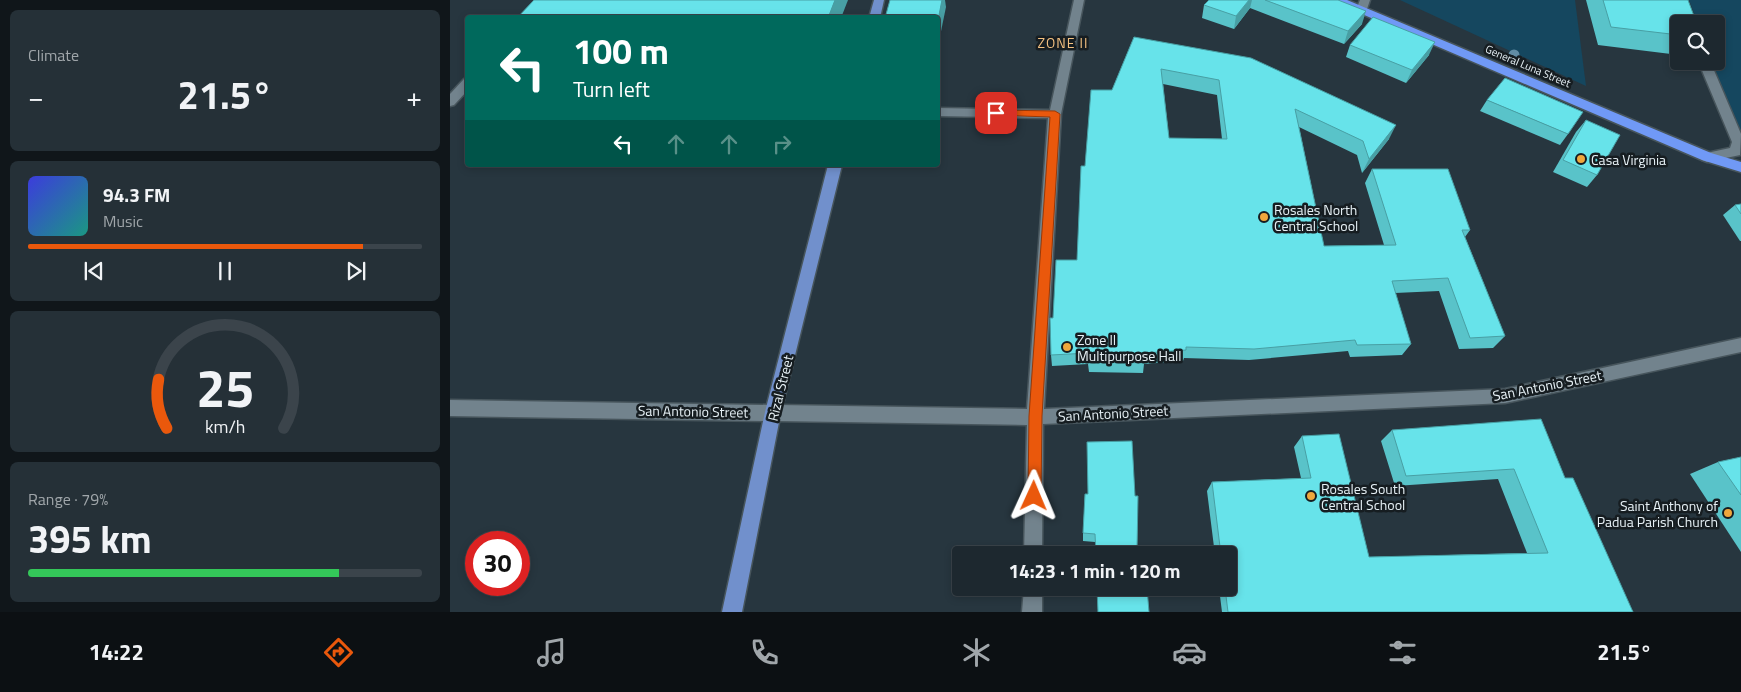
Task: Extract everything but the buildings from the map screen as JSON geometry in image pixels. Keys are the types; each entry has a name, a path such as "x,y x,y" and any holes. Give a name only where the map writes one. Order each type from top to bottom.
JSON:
{"highway":[{"name":"General Luna Street","path":"1338,0 1364,5 1707,157 1741,177"},
{"name":"General Luna Street","path":"1707,157 1741,167"}],"main road":[{"path":"875,15 878,0"},
{"name":"Rizal Street","path":"732,612 773,412 834,167"}],"street":[{"path":"1033,546 1036,416 1055,114 1079,0"},
{"path":"1707,157 1735,152 1738,142 1708,70"},
{"path":"450,102 465,85"},
{"path":"940,112 1055,114"},
{"name":"San Antonio Street","path":"450,408 1036,416 1505,396 1741,345"},
{"path":"1032,612 1033,596"}],"shaded area":[{"path":"1400,0 1575,0 1586,86"},
{"path":"1689,0 1741,0 1741,142 1715,70 1725,70 1725,15 1695,15"}],"place":[{"name":"Casa Virginia","path":"1581,159"},
{"name":"Rosales North Central School","path":"1264,217"},
{"name":"Zone II Multipurpose Hall","path":"1067,347"},
{"name":"Rosales South Central School","path":"1311,496"},
{"name":"Saint Anthony of Padua Parish Church","path":"1728,513"}],"district":[{"name":"ZONE II","path":"1063,42"}],"route":[{"path":"996,113 1055,114 1036,416 1034,496"}]}
